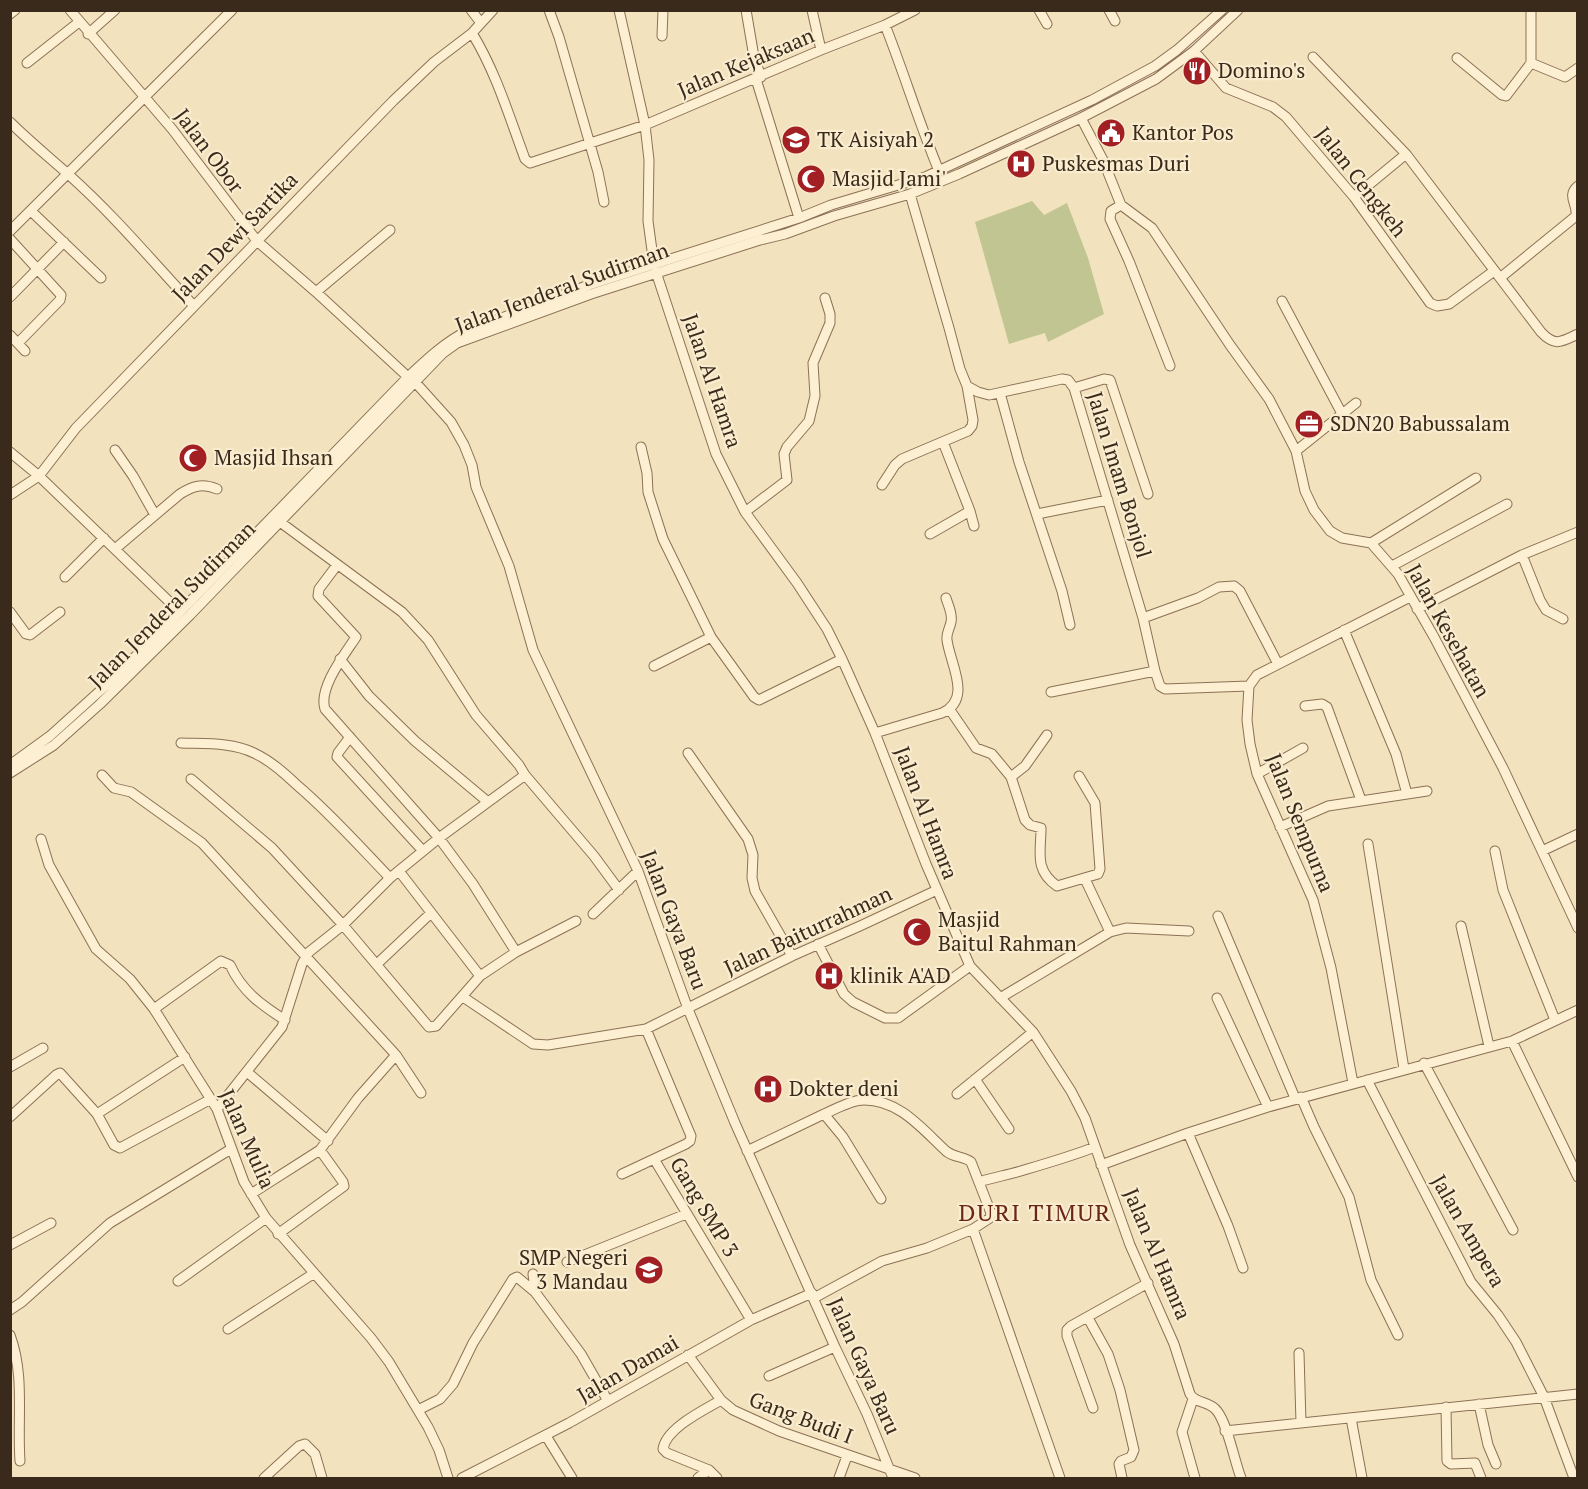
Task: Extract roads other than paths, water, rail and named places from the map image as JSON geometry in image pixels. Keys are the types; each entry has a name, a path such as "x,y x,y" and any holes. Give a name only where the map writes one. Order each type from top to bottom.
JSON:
{"street":[{"path":"10,14 15,10"},
{"name":"Jalan Obor","path":"70,10 88,34 145,97 257,241 412,380"},
{"path":"88,34 115,10"},
{"path":"10,231 69,175 232,10"},
{"path":"471,10 481,23"},
{"name":"Jalan Dewi Sartika","path":"10,495 39,476 76,428 393,100 472,33 493,10"},
{"path":"549,10 559,37 604,202"},
{"name":"Jalan Al Hamra","path":"619,10 645,125 649,160 648,221 655,268 716,454 745,512 797,583 827,629 842,658 970,966 1033,1032 1071,1091 1085,1118 1130,1245 1174,1344 1193,1399"},
{"path":"662,36 663,10"},
{"path":"746,10 758,78 799,218"},
{"path":"812,10 820,50"},
{"name":"Jalan Kejaksaan","path":"472,33 483,50 494,75 526,162 534,163 645,125 820,50 885,25 915,10"},
{"path":"1039,10 1047,24"},
{"path":"1109,10 1115,21"},
{"name":"Jalan Jenderal Sudirman","path":"655,268 831,205 905,184 939,171 1120,86 1170,56 1222,10"},
{"name":"Jalan Jenderal Sudirman","path":"10,773 54,745 64,729 412,380 434,352 450,340 467,331 589,285 785,234 834,216 910,194 958,174 1081,118 1155,79 1194,51 1238,10"},
{"path":"1457,58 1505,97 1531,63 1531,10"},
{"path":"27,63 79,22"},
{"path":"885,25 939,171"},
{"name":"Jalan Cengkeh","path":"1194,51 1226,88 1273,107 1286,117 1354,197 1434,305 1443,307 1497,274"},
{"path":"1313,57 1406,154 1549,340 1557,342 1578,333"},
{"path":"1531,63 1565,77 1578,68"},
{"path":"1120,86 1124,96"},
{"path":"1081,118 1103,160 1121,205 1152,228 1269,399 1296,451 1305,491 1314,510 1330,531 1342,538 1371,543 1476,478"},
{"path":"10,122 35,147 69,175 133,239 194,306"},
{"path":"1354,197 1406,154"},
{"path":"1497,274 1576,216 1577,212 1571,196 1572,191 1578,186"},
{"path":"882,485 895,465 902,459 968,431 972,426 972,405 967,386 960,369 910,194"},
{"path":"831,205 834,216"},
{"path":"1121,205 1111,211 1110,219 1170,366"},
{"path":"31,211 101,278"},
{"path":"316,292 390,230"},
{"path":"10,240 60,292 61,298 18,343"},
{"path":"10,297 64,242"},
{"path":"745,512 787,480 784,454 787,447 809,421 815,396 813,363 830,323 825,298"},
{"path":"1282,301 1341,412"},
{"path":"10,335 26,351"},
{"name":"Jalan Imam Bonjol","path":"967,386 989,395 1062,379 1068,380 1074,388 1143,618 1155,670"},
{"path":"1074,388 1104,379 1110,380 1148,494"},
{"name":"Jalan Gaya Baru","path":"412,380 452,422 465,445 476,487 509,566 533,650 638,871 688,1009 747,1151 867,1414 892,1475"},
{"path":"1000,393 1019,462 1062,591 1070,626"},
{"path":"1296,451 1341,412 1356,403"},
{"path":"943,442 974,526"},
{"path":"641,447 648,492 663,539 711,637 748,690 758,700 842,658"},
{"path":"115,450 155,515"},
{"path":"10,452 39,476 180,612"},
{"path":"115,549 191,487 205,485 217,489"},
{"name":"Jalan Jenderal Sudirman","path":"10,765 64,729 131,675 280,522 305,489"},
{"path":"1036,514 1108,500"},
{"path":"1392,566 1507,504"},
{"path":"930,534 970,511"},
{"path":"280,522 402,612 428,640 476,715 594,856 619,890"},
{"path":"1417,609 1522,555 1578,532"},
{"path":"65,577 104,538"},
{"name":"Jalan Kesehatan","path":"1371,543 1392,566 1434,637 1503,768 1578,928"},
{"path":"1522,555 1546,610 1563,619"},
{"path":"337,565 318,593 319,600 355,635 340,659 324,698 323,703 327,713 439,838 473,884 516,952"},
{"path":"1143,618 1198,598 1219,587 1234,586 1240,591 1278,664"},
{"path":"1051,692 1155,670 1160,686 1166,689 1248,686 1257,675 1410,597"},
{"path":"875,733 950,710 959,691 946,638 951,617 946,598"},
{"path":"10,612 26,634 30,635 60,612"},
{"path":"1344,630 1396,754 1407,794"},
{"path":"654,666 711,637"},
{"path":"340,659 369,696 415,741 488,802"},
{"name":"Jalan Sempurna","path":"1248,686 1247,720 1257,774 1313,900 1323,932 1353,1083"},
{"path":"1305,706 1322,704 1327,707 1361,800"},
{"path":"950,710 976,748 992,754 1011,777 1025,820 1030,825 1041,828 1039,860 1043,872 1059,887 1098,874 1100,870 1095,803 1079,776"},
{"path":"1011,777 1025,766 1047,735"},
{"path":"350,737 338,753 338,759 423,851"},
{"path":"181,743 223,745 244,749 277,766 322,807 390,878"},
{"path":"1257,774 1303,748"},
{"path":"688,753 748,839 753,855 754,891 792,956"},
{"path":"102,775 114,788 131,792 202,843 396,1055 421,1093"},
{"path":"217,1109 282,1027 306,957 343,925 390,878 439,838 525,775"},
{"path":"191,779 272,848 343,925 429,1027 436,1026 480,976 516,952 576,921"},
{"path":"1280,827 1328,806 1427,791"},
{"path":"1542,851 1578,834"},
{"name":"Jalan Mulia","path":"41,839 49,865 96,949 130,979 154,1009 217,1109 244,1182 266,1218 371,1338 389,1362 439,1450 448,1479"},
{"path":"1368,844 1404,1069"},
{"path":"1495,851 1503,890 1555,1020"},
{"path":"399,871 480,976"},
{"path":"592,914 638,871"},
{"path":"1085,879 1110,932"},
{"name":"Jalan Baiturrahman","path":"463,997 533,1044 548,1045 646,1029 792,956 937,890"},
{"path":"377,964 431,913"},
{"path":"1218,916 1298,1098 1349,1197 1371,1280 1398,1335"},
{"path":"1461,926 1489,1046"},
{"path":"1000,998 1110,932 1126,928 1189,931"},
{"path":"818,944 848,998 885,1018 898,1018 970,966"},
{"path":"154,1009 221,961 230,965 237,980 260,1005 285,1020"},
{"path":"1217,998 1268,1107"},
{"path":"1101,1165 1268,1107 1512,1041 1578,1010"},
{"name":"Gang SMP 3","path":"646,1029 692,1138 686,1144 654,1159 751,1320"},
{"path":"957,1094 1033,1032"},
{"path":"1512,1041 1578,1177"},
{"path":"10,1067 43,1048"},
{"path":"251,1194 321,1150 357,1098 396,1055"},
{"path":"97,1114 185,1057"},
{"path":"1424,1063 1513,1230"},
{"path":"247,1072 328,1142"},
{"path":"10,1117 59,1073 77,1089 97,1114 114,1145 120,1148 211,1099"},
{"path":"975,1079 1009,1129"},
{"name":"Jalan Ampera","path":"1367,1080 1471,1282 1498,1315 1516,1342 1544,1397 1574,1479"},
{"path":"747,1151 824,1114 863,1100 882,1103 901,1111 921,1126 951,1155 971,1162 991,1216 974,1229 1060,1479"},
{"path":"824,1114 843,1137 881,1199"},
{"path":"1188,1133 1228,1226 1243,1268"},
{"path":"979,1182 1026,1170 1039,1164 1054,1162 1095,1147"},
{"path":"10,1310 22,1302 110,1223 231,1149"},
{"path":"278,1234 344,1186 321,1150"},
{"path":"622,1174 654,1159"},
{"path":"567,1262 686,1214"},
{"path":"178,1281 266,1218"},
{"path":"10,1245 51,1223"},
{"name":"Jalan Damai","path":"462,1479 473,1476 546,1436 751,1320 813,1296 882,1261 927,1248 974,1229"},
{"path":"228,1329 313,1274"},
{"path":"532,1274 535,1292"},
{"path":"418,1410 440,1399 453,1384 473,1343 513,1279 517,1277 535,1292 581,1354 608,1401"},
{"path":"1093,1408 1067,1336 1068,1329 1148,1283"},
{"path":"1088,1318 1111,1363 1120,1390 1134,1450 1131,1457 1119,1464 1122,1479"},
{"path":"10,1335 19,1373 15,1407 20,1461"},
{"path":"769,1376 835,1347"},
{"path":"1299,1353 1301,1423"},
{"name":"Gang Budi I","path":"688,1355 721,1400 733,1410 779,1431 847,1455 892,1475 915,1479"},
{"path":"1225,1431 1578,1394"},
{"path":"1196,1479 1182,1432 1193,1399 1216,1409 1241,1479"},
{"path":"717,1479 708,1470 667,1453 663,1449 671,1433 721,1400"},
{"path":"1479,1404 1488,1444 1496,1464"},
{"path":"1446,1407 1447,1461 1451,1464 1475,1463 1481,1479"},
{"path":"1351,1418 1362,1479"},
{"path":"546,1436 572,1479"},
{"path":"264,1479 299,1446 305,1444 315,1454 322,1479"},
{"path":"839,1479 847,1455"},
{"path":"1567,1461 1578,1459"},
{"path":"698,1479 708,1470"}],"place":[{"name":"Domino's","path":"1197,71"},
{"name":"Kantor Pos","path":"1111,133"},
{"name":"TK Aisiyah 2","path":"796,140"},
{"name":"Puskesmas Duri","path":"1021,164"},
{"name":"Masjid Jami'","path":"811,179"},
{"name":"SDN20 Babussalam","path":"1309,424"},
{"name":"Masjid Ihsan","path":"193,458"},
{"name":"Masjid Baitul Rahman","path":"917,932"},
{"name":"klinik A'AD","path":"829,976"},
{"name":"Dokter deni","path":"768,1089"},
{"name":"SMP Negeri 3 Mandau","path":"649,1270"}],"district":[{"name":"DURI TIMUR","path":"1035,1213"}]}
